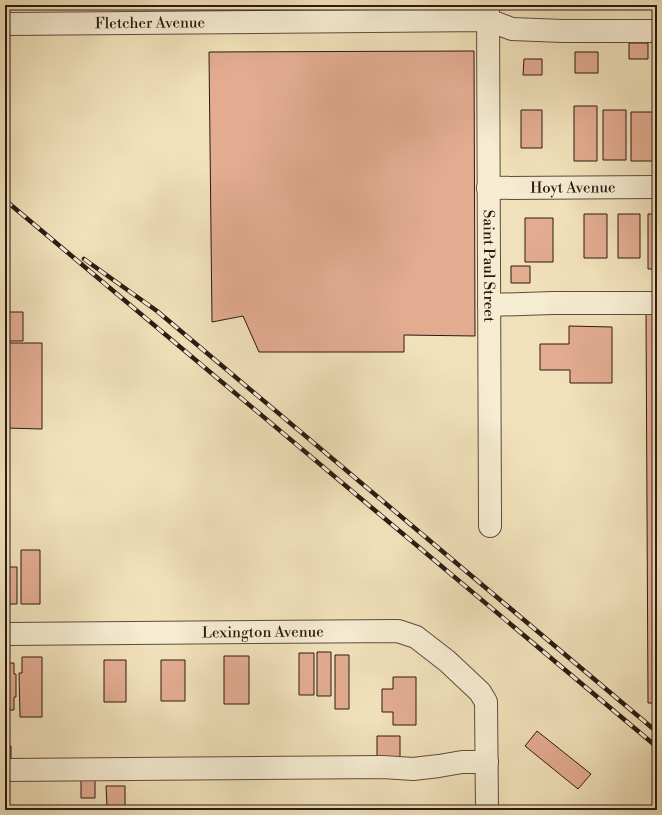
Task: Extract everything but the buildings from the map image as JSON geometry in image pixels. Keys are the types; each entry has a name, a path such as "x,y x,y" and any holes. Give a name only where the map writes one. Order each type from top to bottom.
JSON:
{"street":[{"name":"Fletcher Avenue","path":"5,24 488,12"},
{"path":"488,12 512,29 563,31 657,31"},
{"name":"Saint Paul Street","path":"488,12 490,526"},
{"name":"Hoyt Avenue","path":"488,188 657,187"},
{"path":"489,305 553,303 657,303"},
{"name":"Lexington Avenue","path":"5,634 398,631 416,637 447,661 480,692 486,702 487,709 487,762"},
{"path":"5,770 383,767 413,769 462,762 487,762 487,810"}],"railway":[{"path":"5,200 657,747"},
{"path":"84,259 157,311 657,732"}]}
